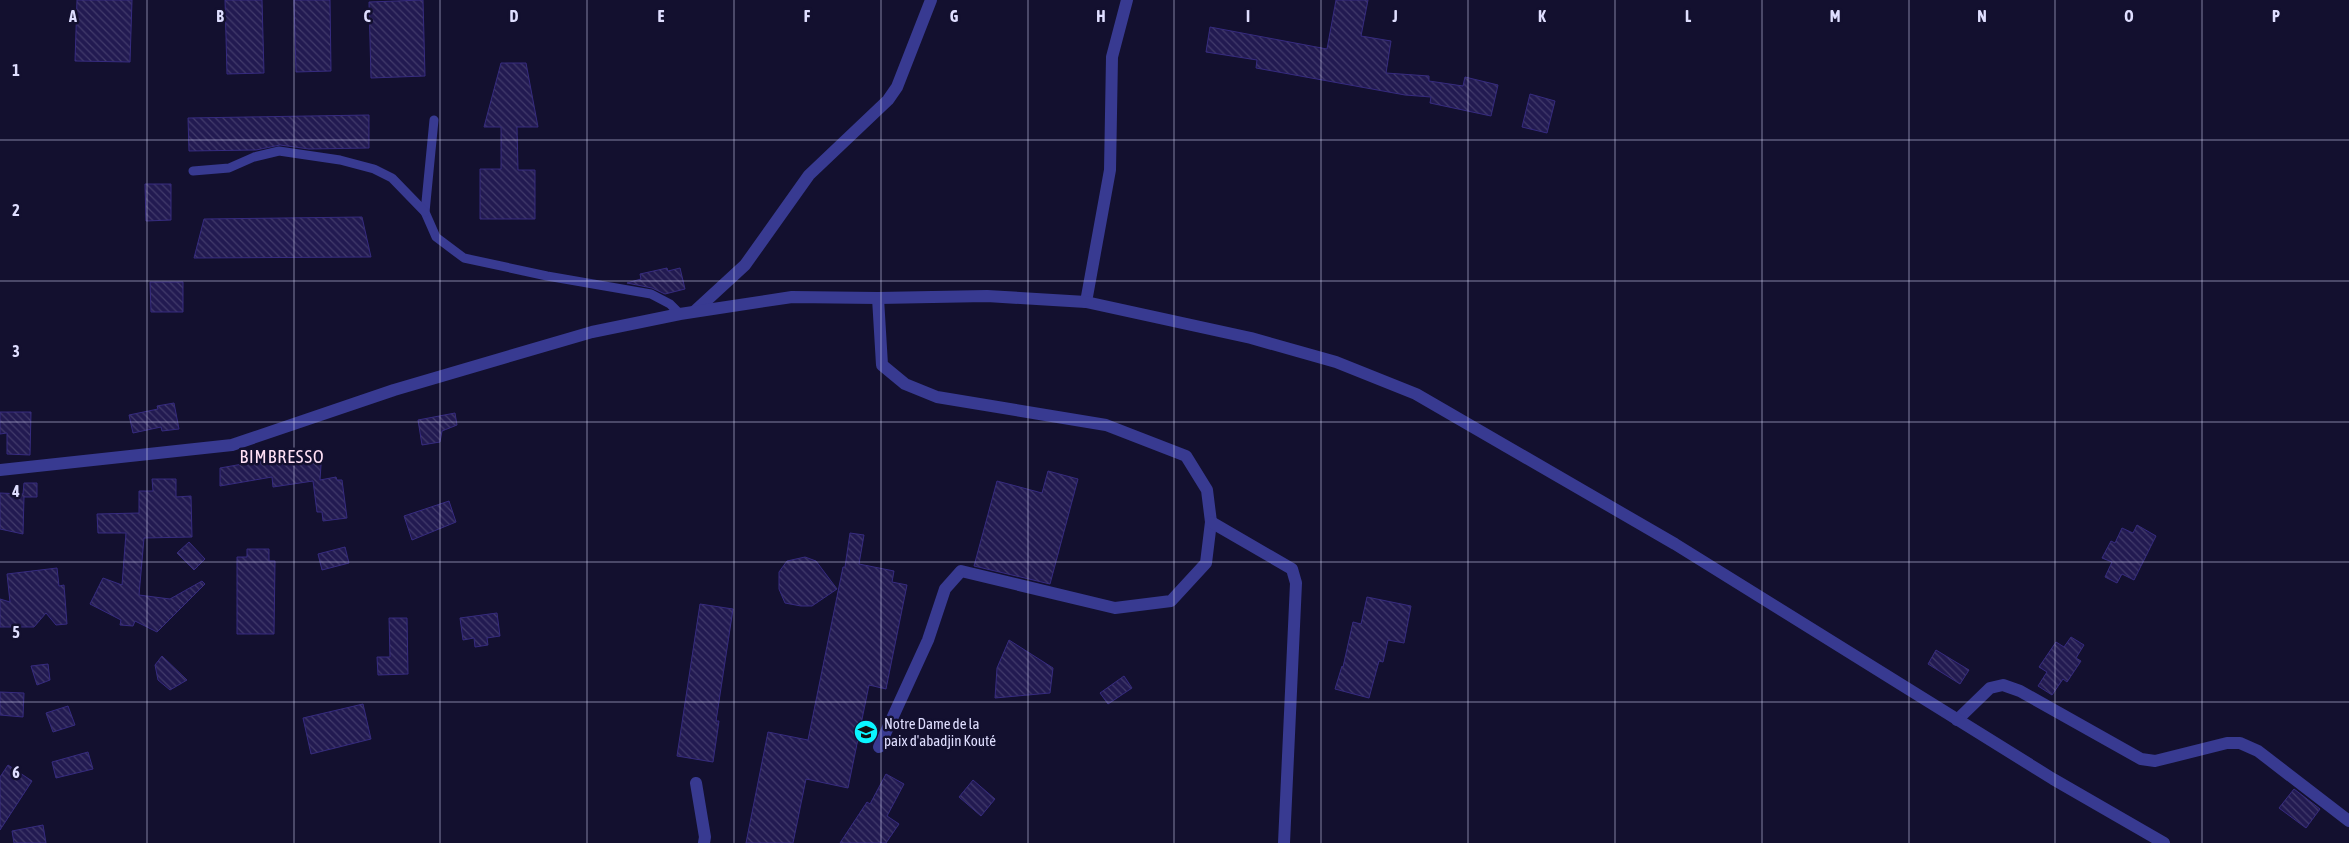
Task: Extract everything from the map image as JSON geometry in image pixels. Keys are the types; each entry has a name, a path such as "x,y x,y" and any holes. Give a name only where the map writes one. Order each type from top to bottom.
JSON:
{"street":[{"path":"695,312 745,266 809,175 888,100 897,87 931,0"},
{"path":"1086,302 1110,170 1112,58 1128,0"},
{"path":"0,470 232,445 394,390 592,332 680,314 792,297 987,296 1086,302 1252,338 1336,362 1416,394 1675,544 2053,779 2164,843"},
{"path":"878,298 882,365 905,384 937,397 1106,425 1186,456 1207,490 1211,522 1206,563 1172,600 1115,608 960,572 944,589 928,640 879,747"},
{"path":"1211,522 1292,569 1296,583 1284,843"},
{"path":"1957,720 1990,688 2003,685 2020,692 2141,759 2155,761 2227,743 2240,742 2258,751 2349,821"},
{"path":"696,783 705,836 704,843"}],"lane":[{"path":"426,212 434,120"},
{"path":"193,171 229,168 254,157 279,151 340,160 374,169 392,178 426,212 436,237 464,258 651,294 670,304 680,314"}],"building":[{"path":"77,0 132,0 130,62 75,61"},
{"path":"225,0 262,0 264,73 227,74"},
{"path":"294,0 330,0 331,71 296,72"},
{"path":"423,0 425,76 371,78 369,2"},
{"path":"1336,0 1368,0 1361,36 1391,41 1386,73 1429,76 1429,81 1463,86 1465,77 1498,85 1491,116 1430,103 1431,97 1405,95 1256,68 1257,60 1206,52 1210,27 1327,49"},
{"path":"501,63 526,63 538,127 517,127 518,170 535,170 535,219 480,219 480,169 501,169 501,127 484,127"},
{"path":"1530,94 1555,101 1547,133 1522,127"},
{"path":"369,115 369,148 309,149 280,145 256,150 189,151 188,118"},
{"path":"145,184 171,184 171,220 146,221"},
{"path":"362,217 371,257 194,258 204,219"},
{"path":"667,268 668,271 680,268 685,289 665,294 652,288 627,283 641,279 640,274"},
{"path":"150,282 183,282 183,312 151,312"},
{"path":"174,403 179,429 162,431 161,427 133,433 129,415 158,409 157,406"},
{"path":"0,412 31,412 30,455 7,454 7,433 0,434"},
{"path":"455,413 457,425 442,431 440,442 422,445 418,420"},
{"path":"322,450 320,480 336,477 337,480 342,480 347,518 323,521 322,512 317,512 313,481 273,487 272,477 220,486 220,468"},
{"path":"1048,471 1078,479 1050,584 974,566 997,481 1042,493"},
{"path":"152,479 176,479 176,497 191,496 192,537 144,538 139,595 170,599 202,581 205,584 157,632 135,621 133,626 120,625 121,620 90,604 103,578 122,585 126,533 98,533 97,514 139,513 139,491 153,491"},
{"path":"24,483 37,483 37,497 24,497 23,534 0,529 0,493 23,494"},
{"path":"449,501 456,522 412,540 404,516"},
{"path":"2137,525 2156,536 2134,580 2122,574 2117,583 2105,577 2112,562 2102,558 2111,541 2115,543 2122,528 2133,533"},
{"path":"850,533 864,535 859,564 894,571 892,582 907,585 886,689 869,685 848,788 806,779 793,843 746,843 768,732 808,740 843,567 845,567"},
{"path":"189,542 205,559 194,570 177,553"},
{"path":"345,547 349,563 322,570 318,554"},
{"path":"247,549 269,549 269,561 275,561 274,634 237,634 237,557 247,557"},
{"path":"805,557 816,561 837,589 812,606 785,603 779,589 779,572 787,561"},
{"path":"57,568 59,586 64,585 67,624 56,625 46,613 34,627 0,627 0,599 10,602 7,574"},
{"path":"1367,597 1411,606 1404,643 1388,640 1383,662 1379,661 1369,698 1335,689 1343,667 1353,622 1361,624"},
{"path":"700,604 733,609 716,721 719,721 713,762 677,756"},
{"path":"497,613 500,636 487,638 488,645 475,647 474,638 463,640 460,618"},
{"path":"389,618 407,618 408,674 378,675 377,657 390,657"},
{"path":"2071,637 2084,645 2076,658 2081,661 2067,682 2063,679 2052,695 2038,686 2047,672 2039,667 2056,642 2064,647"},
{"path":"1009,640 1053,668 1050,693 995,698 997,668"},
{"path":"1936,650 1969,670 1960,684 1928,664"},
{"path":"162,656 187,680 170,690 158,680 155,665"},
{"path":"48,664 50,680 37,685 31,666"},
{"path":"1124,676 1132,688 1108,704 1100,693"},
{"path":"0,692 24,693 23,717 0,715"},
{"path":"363,704 371,739 311,754 303,718"},
{"path":"68,706 75,725 53,732 46,713"},
{"path":"88,752 93,769 56,778 52,762"},
{"path":"8,765 32,781 0,830 0,777"},
{"path":"886,774 904,784 887,816 899,824 886,843 840,843 867,802 870,804"},
{"path":"973,780 995,799 981,816 959,797"},
{"path":"2294,789 2320,809 2306,828 2279,808"},
{"path":"43,825 46,843 14,843 12,831"}],"place":[{"name":"Notre Dame de la paix d'abadjin Kouté","path":"866,732"}],"district":[{"name":"BIMBRESSO","path":"282,456"}]}
